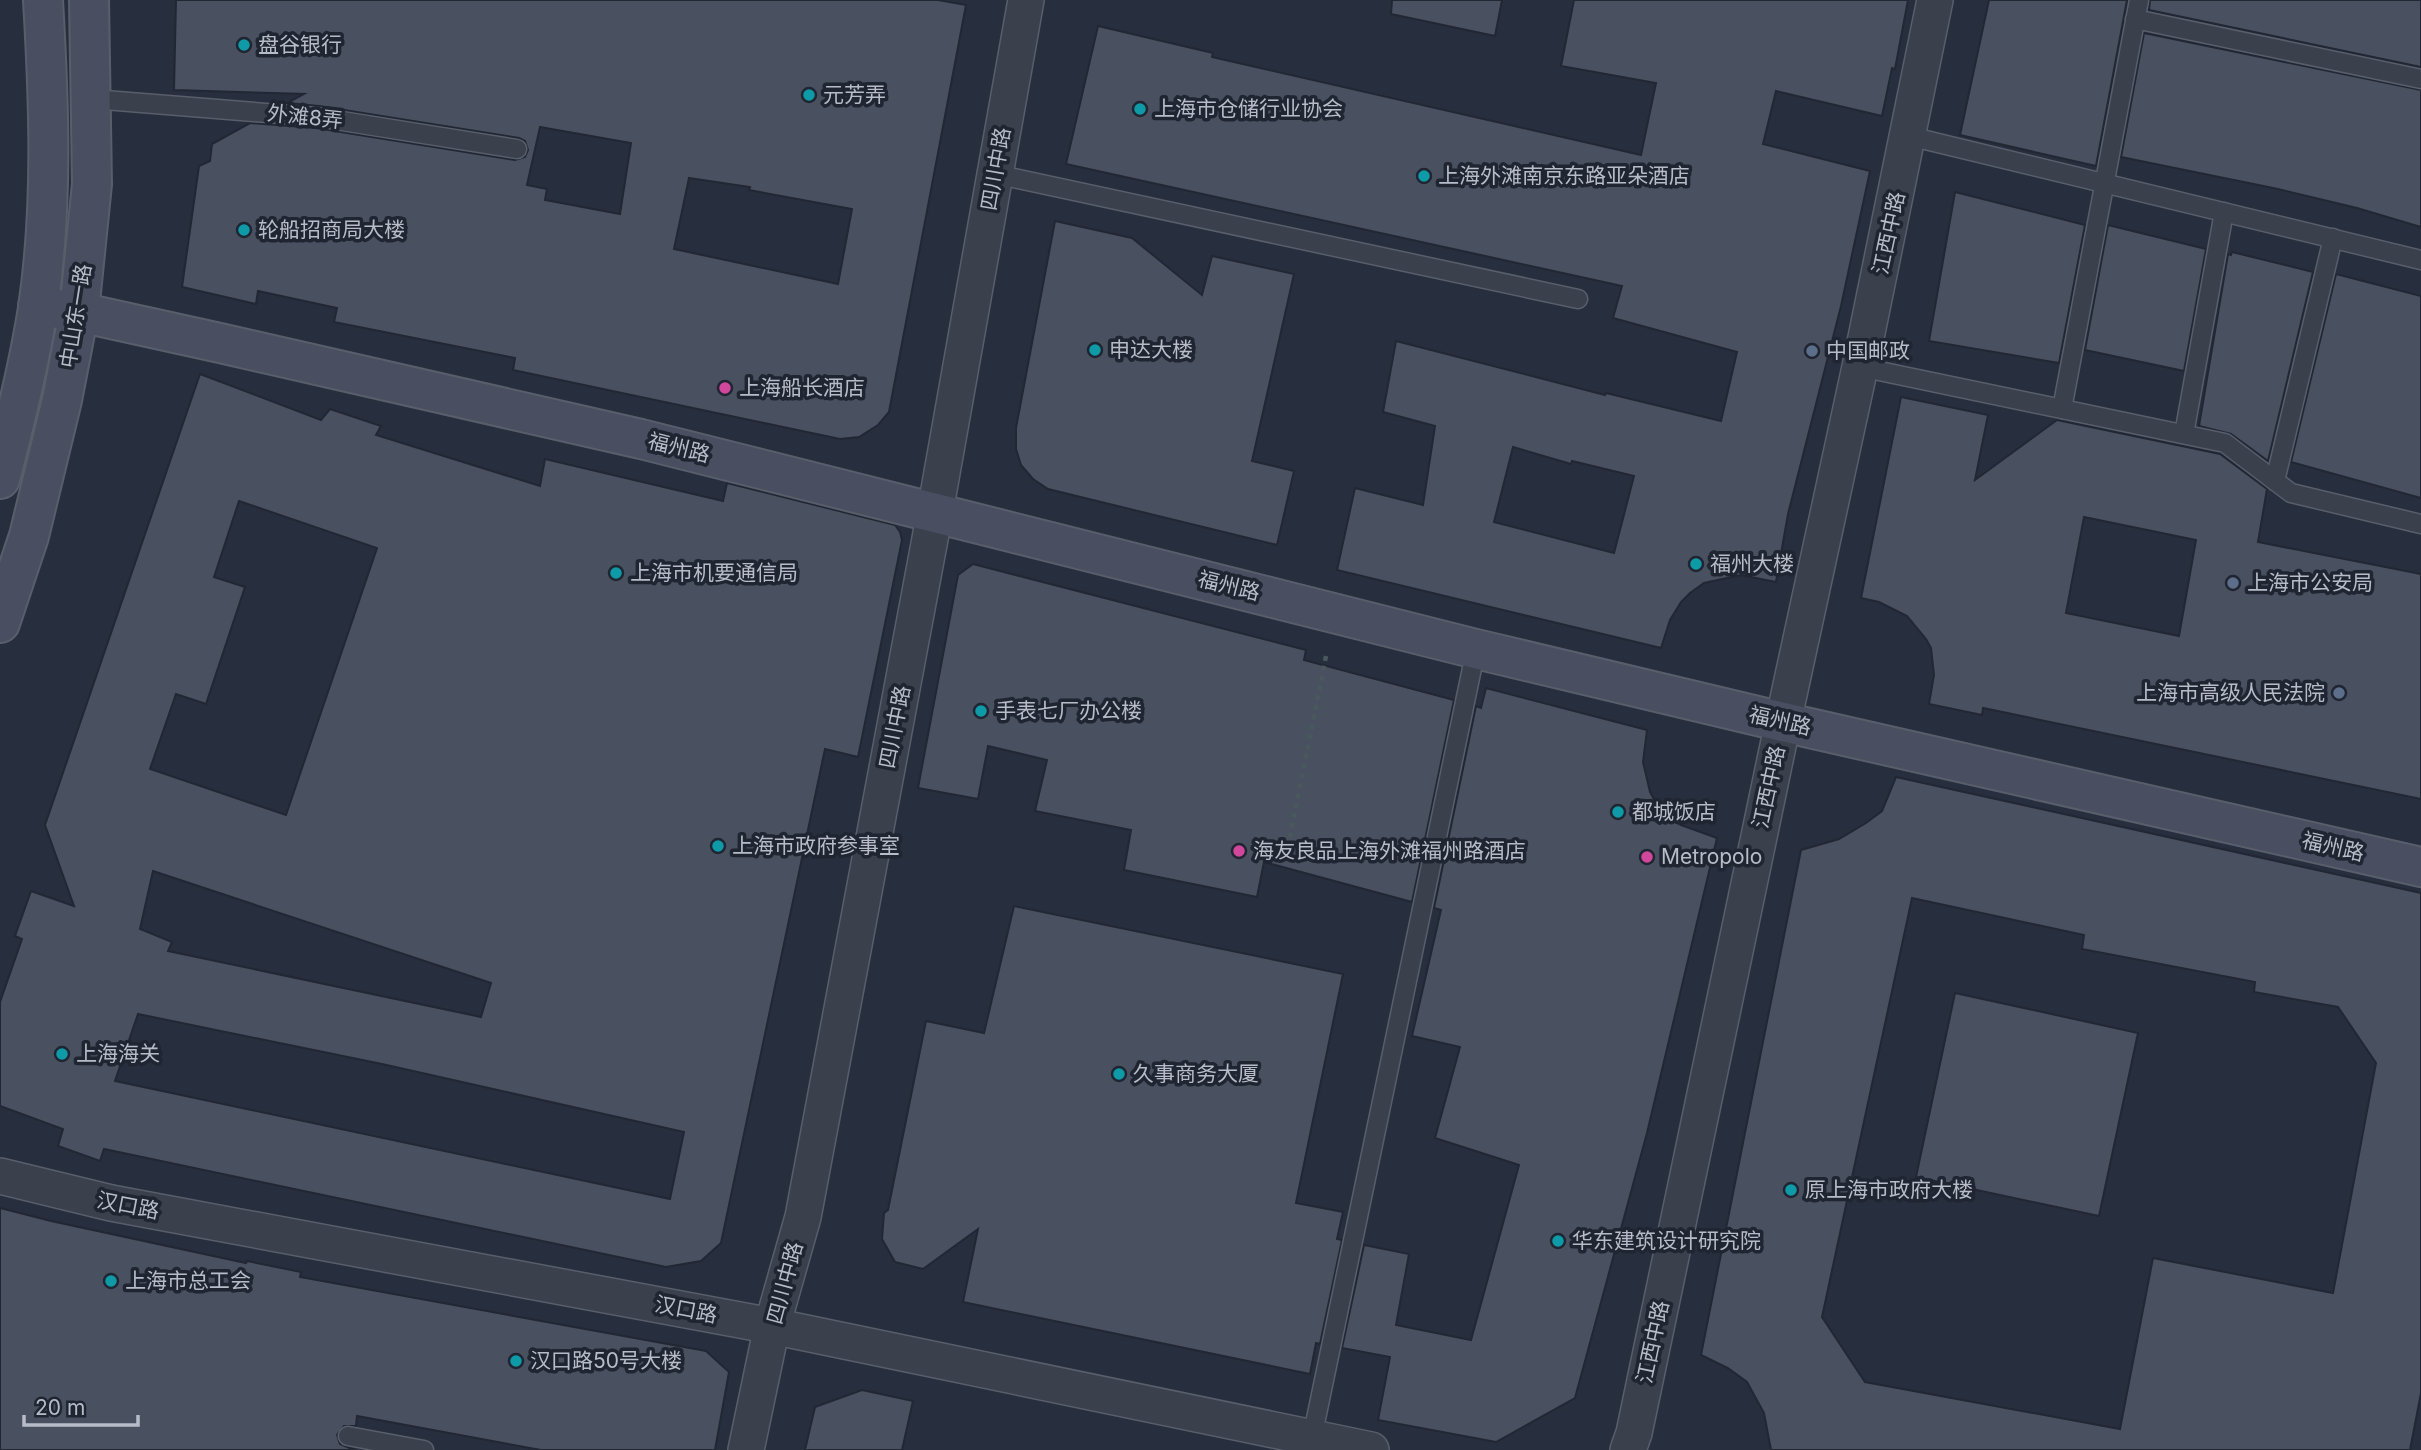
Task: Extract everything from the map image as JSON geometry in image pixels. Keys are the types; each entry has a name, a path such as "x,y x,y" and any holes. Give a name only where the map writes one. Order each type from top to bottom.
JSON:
{"street":[{"name":"中山东一路","path":"0,479 23,390 38,306 45,227 49,114 43,0"},
{"name":"中山东一路","path":"0,623 29,536 62,400 79,312 92,184 89,0"},
{"name":"四川中路","path":"747,1450 772,1326 803,1217 935,512 1026,0"},
{"name":"江西中路","path":"1628,1450 1634,1433 1936,0"},
{"name":"福州路","path":"38,306 79,312 641,439 1476,649 1783,722 2421,867"},
{"name":"汉口路","path":"0,1176 111,1203 772,1326 1371,1450"}],"lane":[{"path":"2062,409 2139,0"},
{"path":"2135,19 2421,79"},
{"name":"外滩8弄","path":"92,99 317,117 517,149"},
{"path":"1909,136 2421,260"},
{"path":"995,174 1578,299"},
{"path":"2184,434 2224,212"},
{"path":"2275,481 2333,238"},
{"path":"1860,367 2225,443 2291,493 2421,524"},
{"path":"1312,1438 1476,649"},
{"path":"348,1436 424,1450"}],"path":[{"path":"1286,857 1335,613"}],"building":[{"path":"176,0 938,0 966,5 889,412 878,425 859,437 840,439 513,370 515,358 334,322 337,308 258,291 256,304 182,287 199,166 210,161 212,144 250,123 316,128 515,160 525,157 528,150 525,141 519,138 287,103 304,94 174,90","holes":["540,127 631,143 620,214 545,200 547,189 527,185","689,178 750,187 749,190 852,209 838,284 674,249"]},
{"path":"1392,0 1502,0 1495,36 1391,14"},
{"path":"1574,0 1908,0 1895,69 1892,68 1882,116 1776,91 1763,144 1870,171 1841,306 1788,514 1776,582 1741,575 1704,583 1681,602 1670,620 1661,648 1337,570 1355,488 1423,505 1435,426 1383,412 1396,341 1605,395 1606,393 1721,421 1737,352 1613,318 1622,286 1066,164 1098,26 1213,53 1212,57 1641,155 1656,83 1561,66","holes":["1513,447 1571,464 1572,461 1634,476 1614,553 1494,522"]},
{"path":"1989,0 2127,0 2096,166 1960,135"},
{"path":"2150,0 2421,0 2421,67 2149,10"},
{"path":"2144,33 2421,90 2421,227 2278,189 2121,157"},
{"path":"1955,192 2085,225 2059,363 1929,341"},
{"name":"申达大楼","path":"1055,221 1132,238 1202,295 1212,256 1294,274 1252,461 1294,471 1277,545 1048,489 1033,479 1021,465 1016,449 1016,428"},
{"path":"2108,225 2206,249 2184,371 2085,350"},
{"path":"2232,252 2313,272 2268,461 2231,434 2199,426 2228,254 2231,255"},
{"path":"2336,274 2421,296 2421,498 2291,462"},
{"path":"200,374 321,420 330,409 381,426 376,435 540,486 545,459 723,501 727,483 895,525 900,532 902,540 858,757 825,749 721,1243 701,1261 666,1267 104,1149 100,1161 58,1146 63,1129 0,1106 0,1002 22,939 15,936 31,891 74,906 45,825","holes":["239,501 377,548 286,815 150,769 176,694 206,704 245,587 214,577","153,871 491,983 481,1017 168,951 172,942 140,929","138,1014 382,1064 684,1132 670,1199 115,1081"]},
{"path":"1901,397 1988,415 1975,480 2057,420 2220,454 2267,489 2258,542 2421,574 2421,799 1983,708 1982,715 1929,704 1934,675 1931,648 1926,639 1907,616 1879,602 1861,598","holes":["2084,517 2196,540 2179,636 2066,613"]},
{"path":"973,564 1306,650 1304,660 1454,700 1412,902 1264,862 1257,897 1124,870 1131,830 1035,811 1047,760 988,746 978,799 918,788 958,575"},
{"path":"1486,688 1647,730 1643,762 1650,792 1658,807 1668,818 1681,825 1717,838 1647,1133 1575,1398 1496,1442 1378,1420 1390,1357 1342,1348 1364,1245 1409,1254 1396,1325 1471,1340 1519,1165 1435,1138 1460,1047 1412,1036 1441,910 1434,908 1476,706 1481,708"},
{"name":"原上海市政府大楼","path":"1896,777 2421,893 2421,1393 2410,1450 1771,1450 1764,1413 1747,1382 1728,1368 1701,1355 1801,850 1839,839 1882,811","holes":["1912,898 2084,935 2082,949 2255,982 2254,992 2338,1007 2376,1063 2333,1293 2153,1258 2120,1429 1865,1382 1822,1317"]},
{"name":"久事商务大厦","path":"1014,906 1343,974 1296,1203 1343,1212 1337,1239 1342,1240 1320,1344 1316,1343 1310,1374 963,1302 978,1229 923,1269 895,1262 882,1239 884,1213 888,1210 926,1021 984,1033"},
{"path":"1955,993 2138,1033 2099,1216 1916,1177"},
{"path":"0,1208 246,1263 247,1261 301,1272 300,1277 706,1351 729,1372 715,1450 541,1450 357,1416 356,1426 344,1426 337,1435 340,1444 354,1450 0,1450"},
{"path":"862,1390 913,1401 902,1450 805,1450 815,1407"}],"place":[{"name":"盘谷银行","path":"244,45"},
{"name":"元芳弄","path":"809,95"},
{"name":"上海市仓储行业协会","path":"1140,109"},
{"name":"上海外滩南京东路亚朵酒店","path":"1424,176"},
{"name":"轮船招商局大楼","path":"244,230"},
{"name":"申达大楼","path":"1095,350"},
{"name":"中国邮政","path":"1812,351"},
{"name":"上海船长酒店","path":"725,388"},
{"name":"福州大楼","path":"1696,564"},
{"name":"上海市机要通信局","path":"616,573"},
{"name":"上海市公安局","path":"2233,583"},
{"name":"上海市高级人民法院","path":"2339,693"},
{"name":"手表七厂办公楼","path":"981,711"},
{"name":"都城饭店","path":"1618,812"},
{"name":"上海市政府参事室","path":"718,846"},
{"name":"海友良品上海外滩福州路酒店","path":"1239,851"},
{"name":"Metropolo","path":"1647,857"},
{"name":"上海海关","path":"62,1054"},
{"name":"久事商务大厦","path":"1119,1074"},
{"name":"原上海市政府大楼","path":"1791,1190"},
{"name":"华东建筑设计研究院","path":"1558,1241"},
{"name":"上海市总工会","path":"111,1281"},
{"name":"汉口路50号大楼","path":"516,1361"}]}
